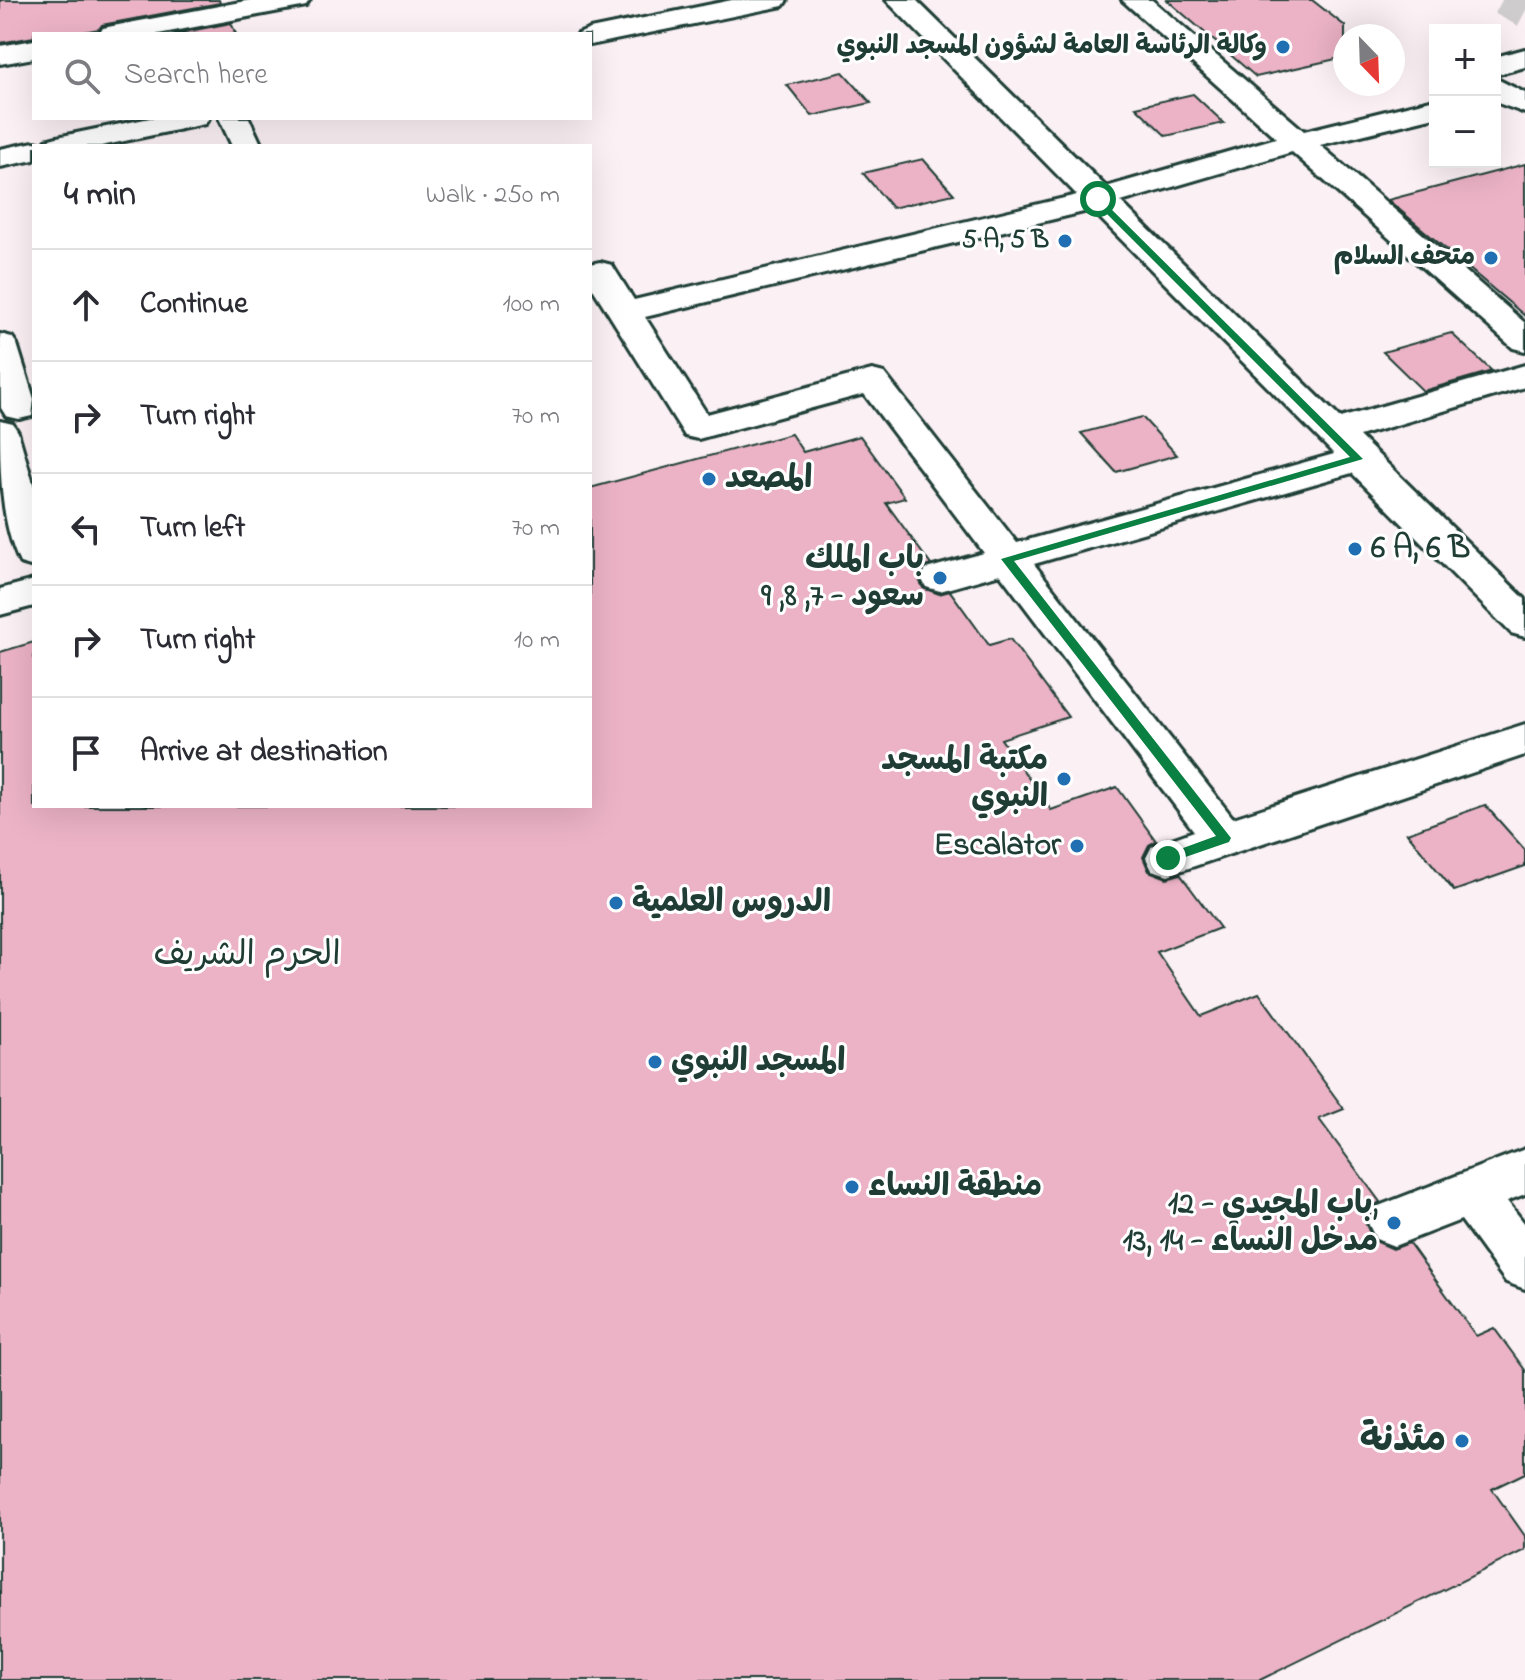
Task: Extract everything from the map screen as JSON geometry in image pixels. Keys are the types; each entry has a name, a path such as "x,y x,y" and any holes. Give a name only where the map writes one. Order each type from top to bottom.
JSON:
{"street":[{"path":"127,32 247,15 296,0"},
{"path":"592,37 773,0"},
{"path":"900,0 1525,623"},
{"path":"1136,0 1525,341"},
{"path":"0,55 32,49"},
{"path":"1502,89 1525,58"},
{"path":"625,312 1098,199 1297,142 1429,109"},
{"path":"67,144 184,120"},
{"path":"235,120 246,144"},
{"path":"0,158 32,151"},
{"path":"592,274 600,272 698,428 872,381 1006,559 1224,838"},
{"path":"0,344 13,414 6,475 20,533"},
{"path":"1331,432 1525,376"},
{"path":"940,578 1358,459"},
{"path":"0,602 32,594"},
{"path":"1168,858 1525,739"},
{"path":"1394,1223 1525,1171"},
{"path":"1471,1193 1525,1265"}],"building":[{"path":"0,0 219,0 220,3 102,25 99,29 83,32 32,32 32,37 0,43"},
{"name":"وكالة الرئاسة العامة لشؤون المسجد النبوي","path":"1167,0 1312,0 1342,24 1333,24 1333,60 1256,77"},
{"path":"231,23 235,32 184,32"},
{"path":"843,72 871,103 812,116 787,85"},
{"path":"1193,94 1224,123 1166,136 1136,107"},
{"path":"923,159 954,194 892,208 863,173"},
{"name":"متحف السلام","path":"1525,164 1525,316 1388,200"},
{"path":"1451,333 1492,371 1423,391 1383,352"},
{"path":"1142,417 1177,455 1116,472 1081,433"},
{"name":"المسجد النبوي","path":"791,434 803,452 860,436 905,498 886,503 931,565 923,568 918,577 923,588 939,594 950,591 989,645 1010,639 1068,717 1001,739 1051,810 1117,787 1156,841 1149,845 1143,857 1149,871 1167,878 1180,874 1220,928 1157,952 1201,1016 1259,993 1344,1109 1319,1119 1380,1202 1373,1206 1365,1222 1373,1240 1393,1249 1409,1243 1476,1336 1494,1328 1525,1370 1525,1473 1492,1489 1525,1536 1525,1550 1260,1680 0,1680 0,652 32,643 32,808 592,808 592,487"},
{"path":"1485,805 1525,850 1525,866 1454,891 1407,833"}],"tunnel":[{"path":"1502,0 1525,12"}],"place":[{"name":"وكالة الرئاسة العامة لشؤون المسجد النبوي","path":"1283,47"},
{"name":"5 A, 5 B","path":"1065,241"},
{"name":"متحف السلام","path":"1491,258"},
{"name":"المصعد","path":"709,479"},
{"name":"6 A, 6 B","path":"1355,549"},
{"name":"باب الملك سعود - 7, 8, 9","path":"940,578"},
{"name":"مكتبة المسجد النبوي","path":"1064,779"},
{"name":"Escalator","path":"1077,846"},
{"name":"الدروس العلمية","path":"616,903"},
{"name":"المسجد النبوي","path":"655,1062"},
{"name":"منطقة النساء","path":"852,1187"},
{"name":"باب المجيدي - 12, 13, 14 - مدخل النساء","path":"1394,1223"},
{"name":"مئذنة","path":"1462,1441"}],"district":[{"name":"الحرم الشريف","path":"247,956"}],"route":[{"path":"1098,199 1358,459 1006,559 1224,838 1168,858"}]}
